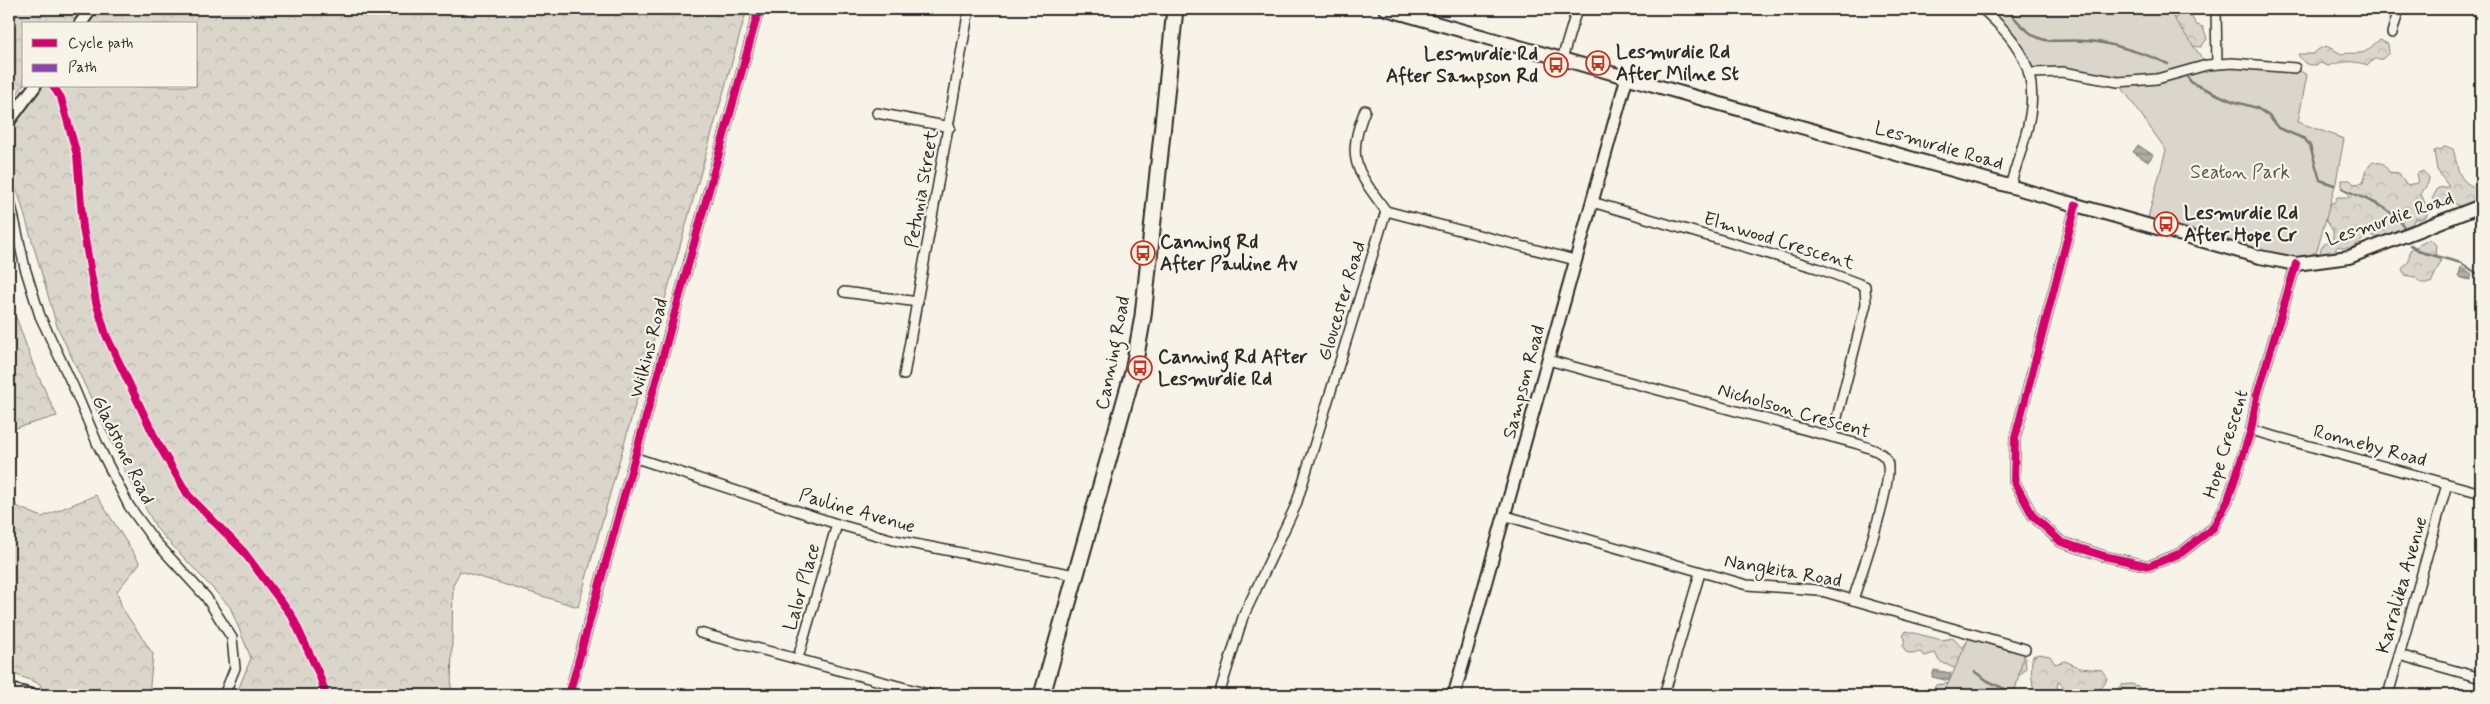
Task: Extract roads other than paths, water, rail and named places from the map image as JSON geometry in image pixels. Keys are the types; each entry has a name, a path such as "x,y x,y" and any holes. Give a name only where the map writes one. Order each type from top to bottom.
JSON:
{"main road":[{"name":"Canning Road","path":"1042,695 1133,372 1137,351 1175,9"},
{"name":"Lesmurdie Road","path":"1386,9 2260,257 2296,264 2349,257 2481,206"}],"street":[{"path":"81,22 91,9"},
{"name":"Wilkins Road","path":"569,695 759,9"},
{"name":"Petunia Street","path":"904,375 950,127 969,9"},
{"path":"1562,59 1576,9"},
{"path":"1982,9 2014,40 2030,72 2032,110 2010,186"},
{"path":"2216,9 2217,64"},
{"path":"2392,33 2399,9"},
{"path":"2030,72 2063,72 2118,82 2157,79 2217,64 2232,63 2295,68"},
{"name":"Sampson Road","path":"1454,695 1506,516 1575,260 1627,77"},
{"path":"9,121 34,88"},
{"path":"1365,110 1359,126 1354,154 1359,175 1386,212 1575,260"},
{"path":"877,112 950,127"},
{"name":"Gladstone Road","path":"9,196 25,268 40,316 98,445 130,506 153,539 206,596 232,638 235,668 224,695"},
{"name":"Elmwood Crescent","path":"1592,202 1817,268 1865,286 1866,304 1832,437"},
{"name":"Hope Crescent","path":"2076,205 2015,438 2014,482 2033,516 2062,542 2104,556 2149,566 2180,553 2213,528 2228,500 2250,430 2257,396 2296,264"},
{"name":"Gloucester Road","path":"1219,695 1243,617 1296,505 1386,212"},
{"path":"844,292 918,302"},
{"name":"Nicholson Crescent","path":"1548,360 1858,444 1883,454 1888,462 1888,484 1853,600"},
{"name":"Ronneby Road","path":"2250,430 2481,493"},
{"name":"Pauline Avenue","path":"636,458 837,524 894,540 1075,575"},
{"name":"Karralika Avenue","path":"2388,695 2447,484"},
{"name":"Nangkita Road","path":"1506,516 1700,573 1747,585 1818,590 2025,649"},
{"name":"Lalor Place","path":"798,658 837,524"},
{"path":"1664,695 1700,573"},
{"name":"Lalor Place","path":"700,634 798,658 928,694"},
{"path":"2399,655 2481,678"},
{"path":"9,689 31,695"}],"waterway":[{"path":"2007,9 2020,24 2039,38 2057,41 2098,42 2134,51 2168,64"},
{"path":"2188,78 2192,83 2232,101 2257,108 2269,116 2278,128 2305,139 2310,146 2320,180 2334,185"},
{"path":"2342,188 2376,203 2392,213 2404,227"},
{"path":"2411,245 2421,252 2461,263 2481,276"},
{"path":"1975,672 1988,681 2017,695"}],"place":[{"name":"Lesmurdie Rd After Milne St","path":"1598,63"},
{"name":"Lesmurdie Rd After Sampson Rd","path":"1556,65"},
{"name":"Lesmurdie Rd After Hope Cr","path":"2166,224"},
{"name":"Canning Rd After Pauline Av","path":"1143,253"},
{"name":"Canning Rd After Lesmurdie Rd","path":"1140,368"}],"park label":[{"name":"Seaton Park","path":"2240,172"}]}
